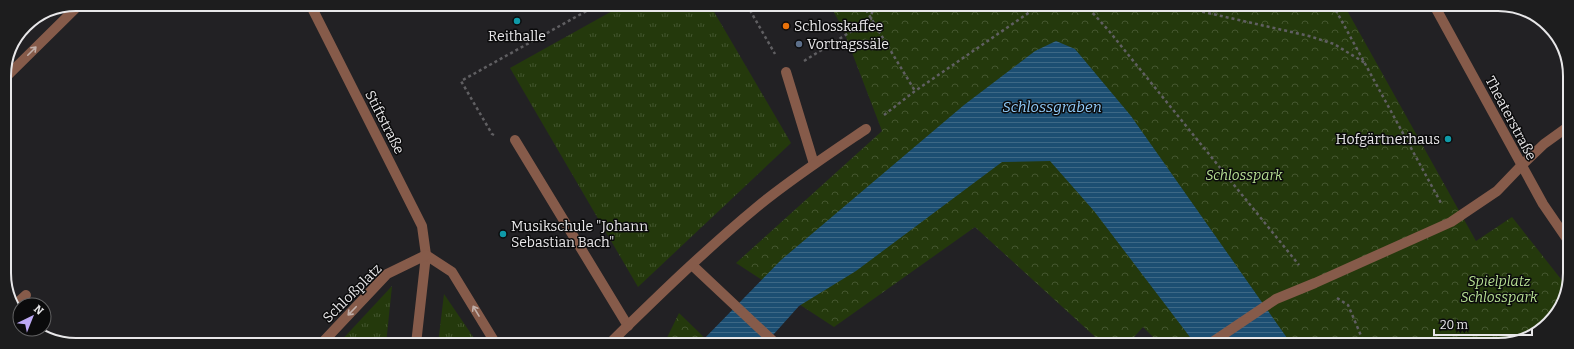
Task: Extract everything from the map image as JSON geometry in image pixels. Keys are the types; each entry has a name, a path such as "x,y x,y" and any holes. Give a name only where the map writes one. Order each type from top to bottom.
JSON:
{"street":[{"path":"11,72 73,11"},
{"name":"Stiftstraße","path":"314,11 422,226 426,255"},
{"name":"Theaterstraße","path":"1437,11 1542,204 1563,234"},
{"path":"786,72 814,164"},
{"path":"615,338 692,265 757,207 814,164 866,129"},
{"path":"1218,338 1276,299 1452,222 1498,191 1544,144 1563,130"},
{"path":"515,140 628,326"},
{"path":"417,338 426,255 452,272 492,338"},
{"name":"Schloßplatz","path":"327,338 387,274 426,255"},
{"path":"692,265 770,338"}],"path":[{"path":"515,140 492,134 461,81 586,11"},
{"path":"750,11 786,72 872,19"},
{"path":"867,11 915,91"},
{"path":"872,19 873,11"},
{"path":"866,129 915,91 1031,11"},
{"path":"1091,11 1315,283 1348,305 1362,338"},
{"path":"1199,11 1309,36 1334,44 1365,63"},
{"path":"1336,11 1452,222"}],"green space":[{"path":"612,11 714,11 791,143 638,287 510,68"},
{"name":"Schlosspark","path":"833,11 1347,11 1476,241 1512,217 1562,281 1558,298 1547,316 1541,322 1523,333 1502,338 1154,338 1143,327 1133,338 1096,338 975,227 834,327 736,263 882,131 843,29"},
{"path":"392,286 387,338 344,338"},
{"path":"444,294 474,338 439,338"},
{"path":"679,313 705,338 667,338"}],"water":[{"name":"Schlossgraben","path":"1056,41 1075,49 1131,116 1287,338 1191,338 1094,211 1050,161 1002,162 856,271 799,306 770,338 705,338 781,260 964,105 1035,51"}],"place":[{"name":"Reithalle","path":"517,21"},
{"name":"Schlosskaffee","path":"786,26"},
{"name":"Vortragssäle","path":"799,44"},
{"name":"Hofgärtnerhaus","path":"1448,139"},
{"name":"Musikschule \"Johann Sebastian Bach\"","path":"503,234"}],"park label":[{"name":"Spielplatz Schlosspark","path":"1499,290"}]}
